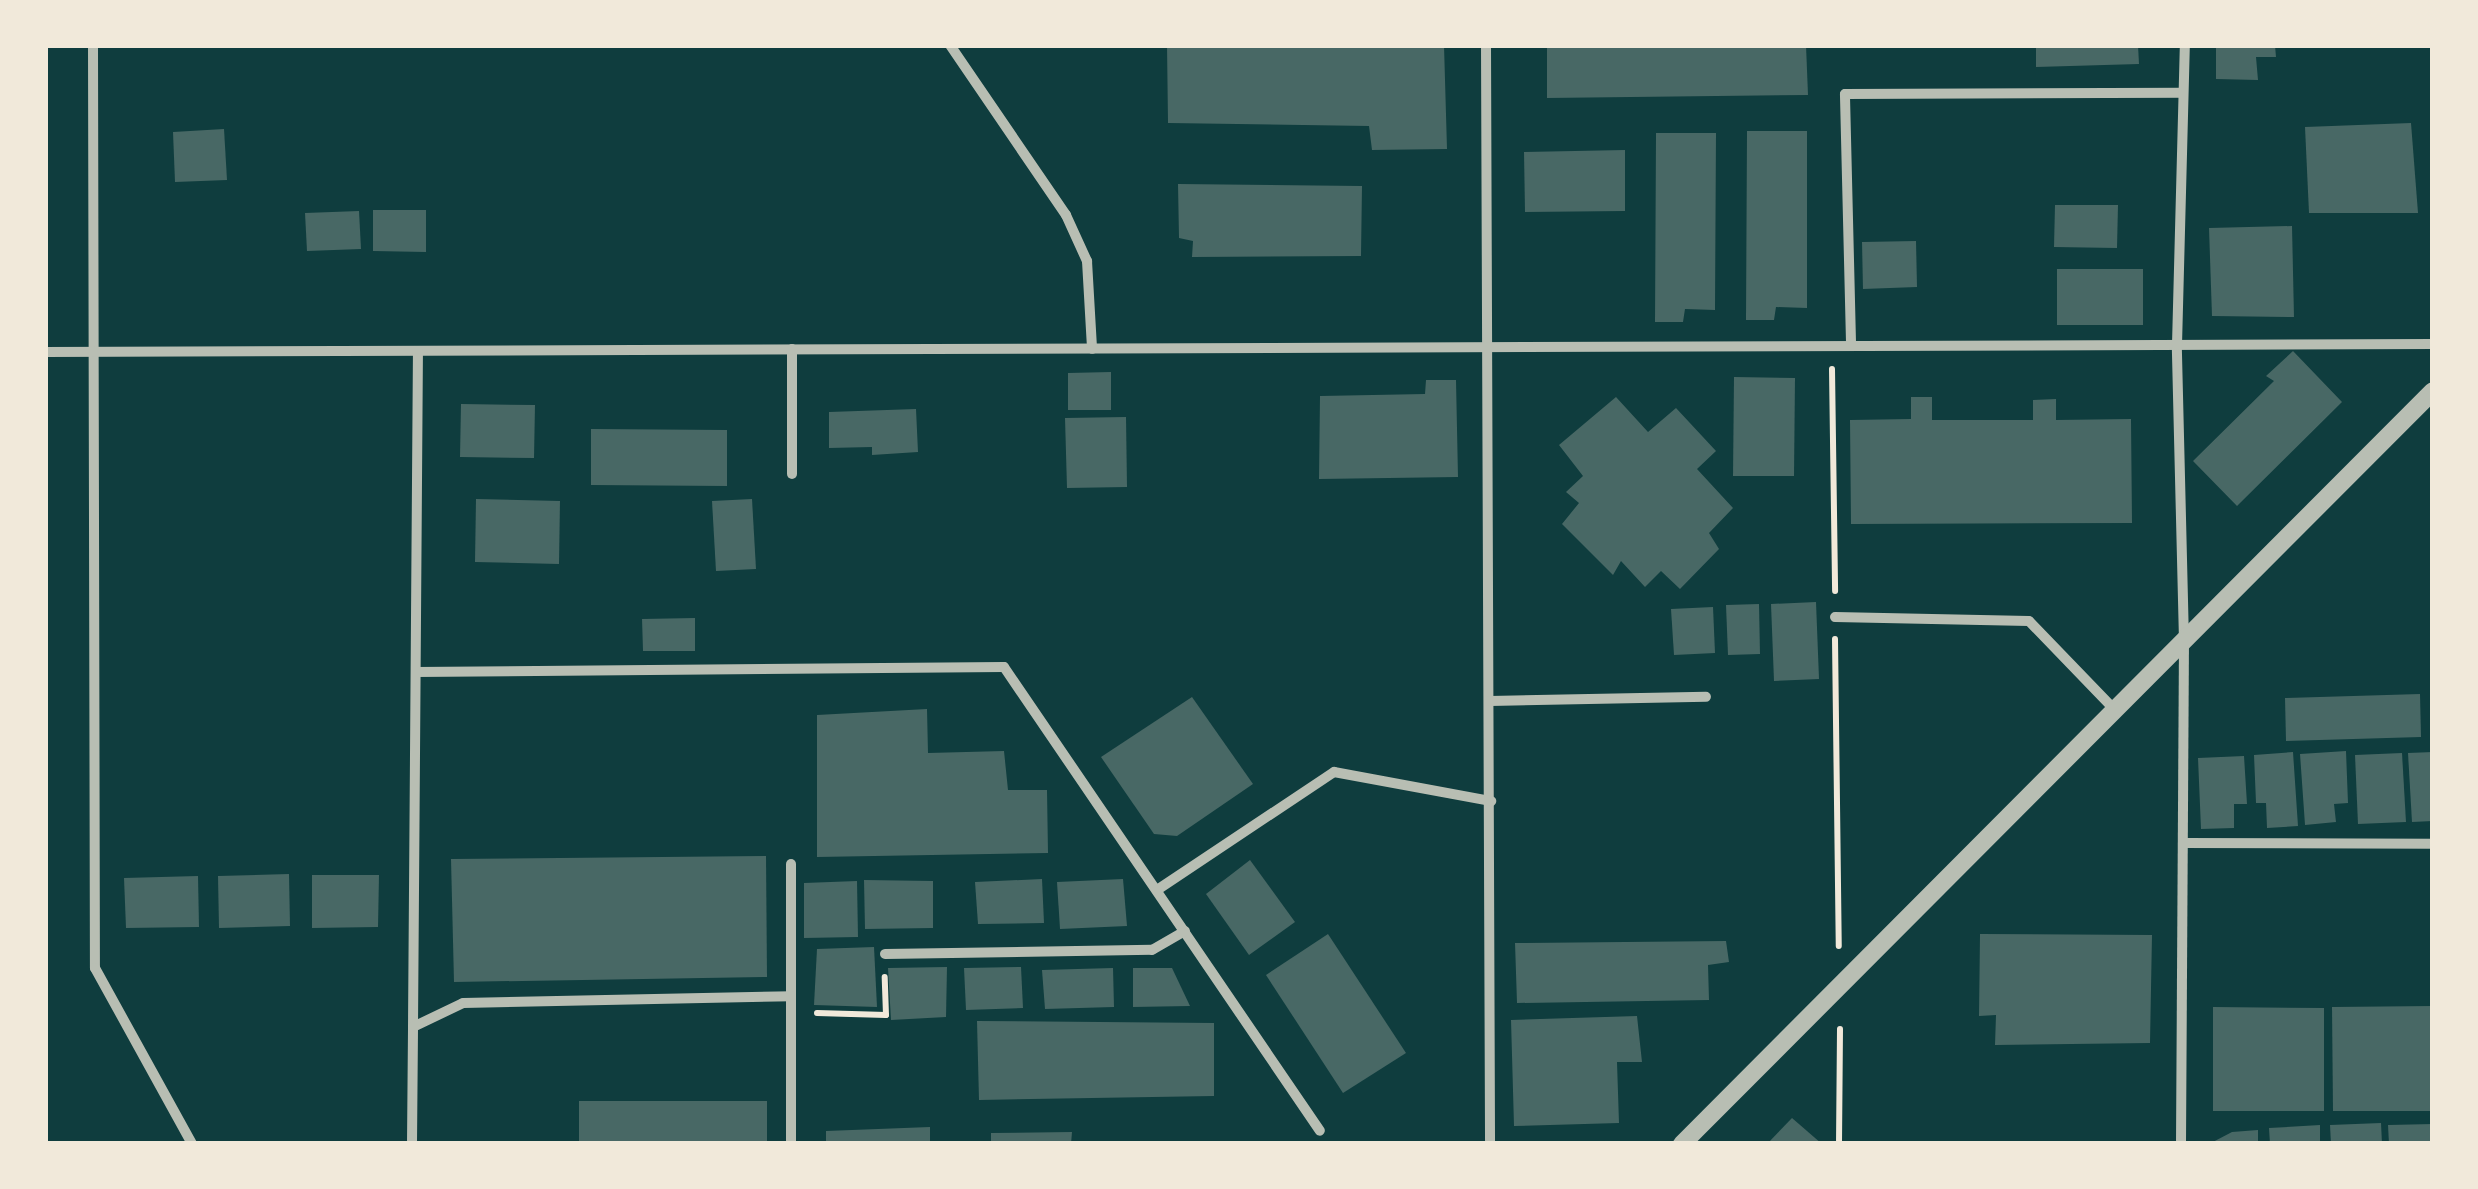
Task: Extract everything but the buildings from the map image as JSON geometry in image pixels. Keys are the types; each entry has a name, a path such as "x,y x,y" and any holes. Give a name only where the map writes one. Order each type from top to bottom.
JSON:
{"street":[{"path":"94,45 95,968 192,1144"},
{"path":"950,45 1066,215 1087,261 1092,348"},
{"path":"1486,45 1490,1144"},
{"path":"2181,1144 2184,641 2177,345 2185,45"},
{"path":"1850,342 1845,94 2183,93"},
{"path":"45,352 1487,348 1831,342 2433,344"},
{"path":"792,349 792,474"},
{"path":"412,1144 418,351"},
{"path":"1682,1144 2433,391"},
{"path":"1835,617 2029,621 2115,710"},
{"path":"416,672 1004,667 1320,1131"},
{"path":"1490,701 1706,697"},
{"path":"1157,890 1334,772 1490,801"},
{"path":"2183,843 2433,844"},
{"path":"791,864 791,1144"},
{"path":"885,954 1152,950 1184,931"},
{"path":"414,1027 463,1003 791,996"}],"path":[{"path":"1831,342 1839,1144"},
{"path":"791,1013 886,1015 885,954"}]}
